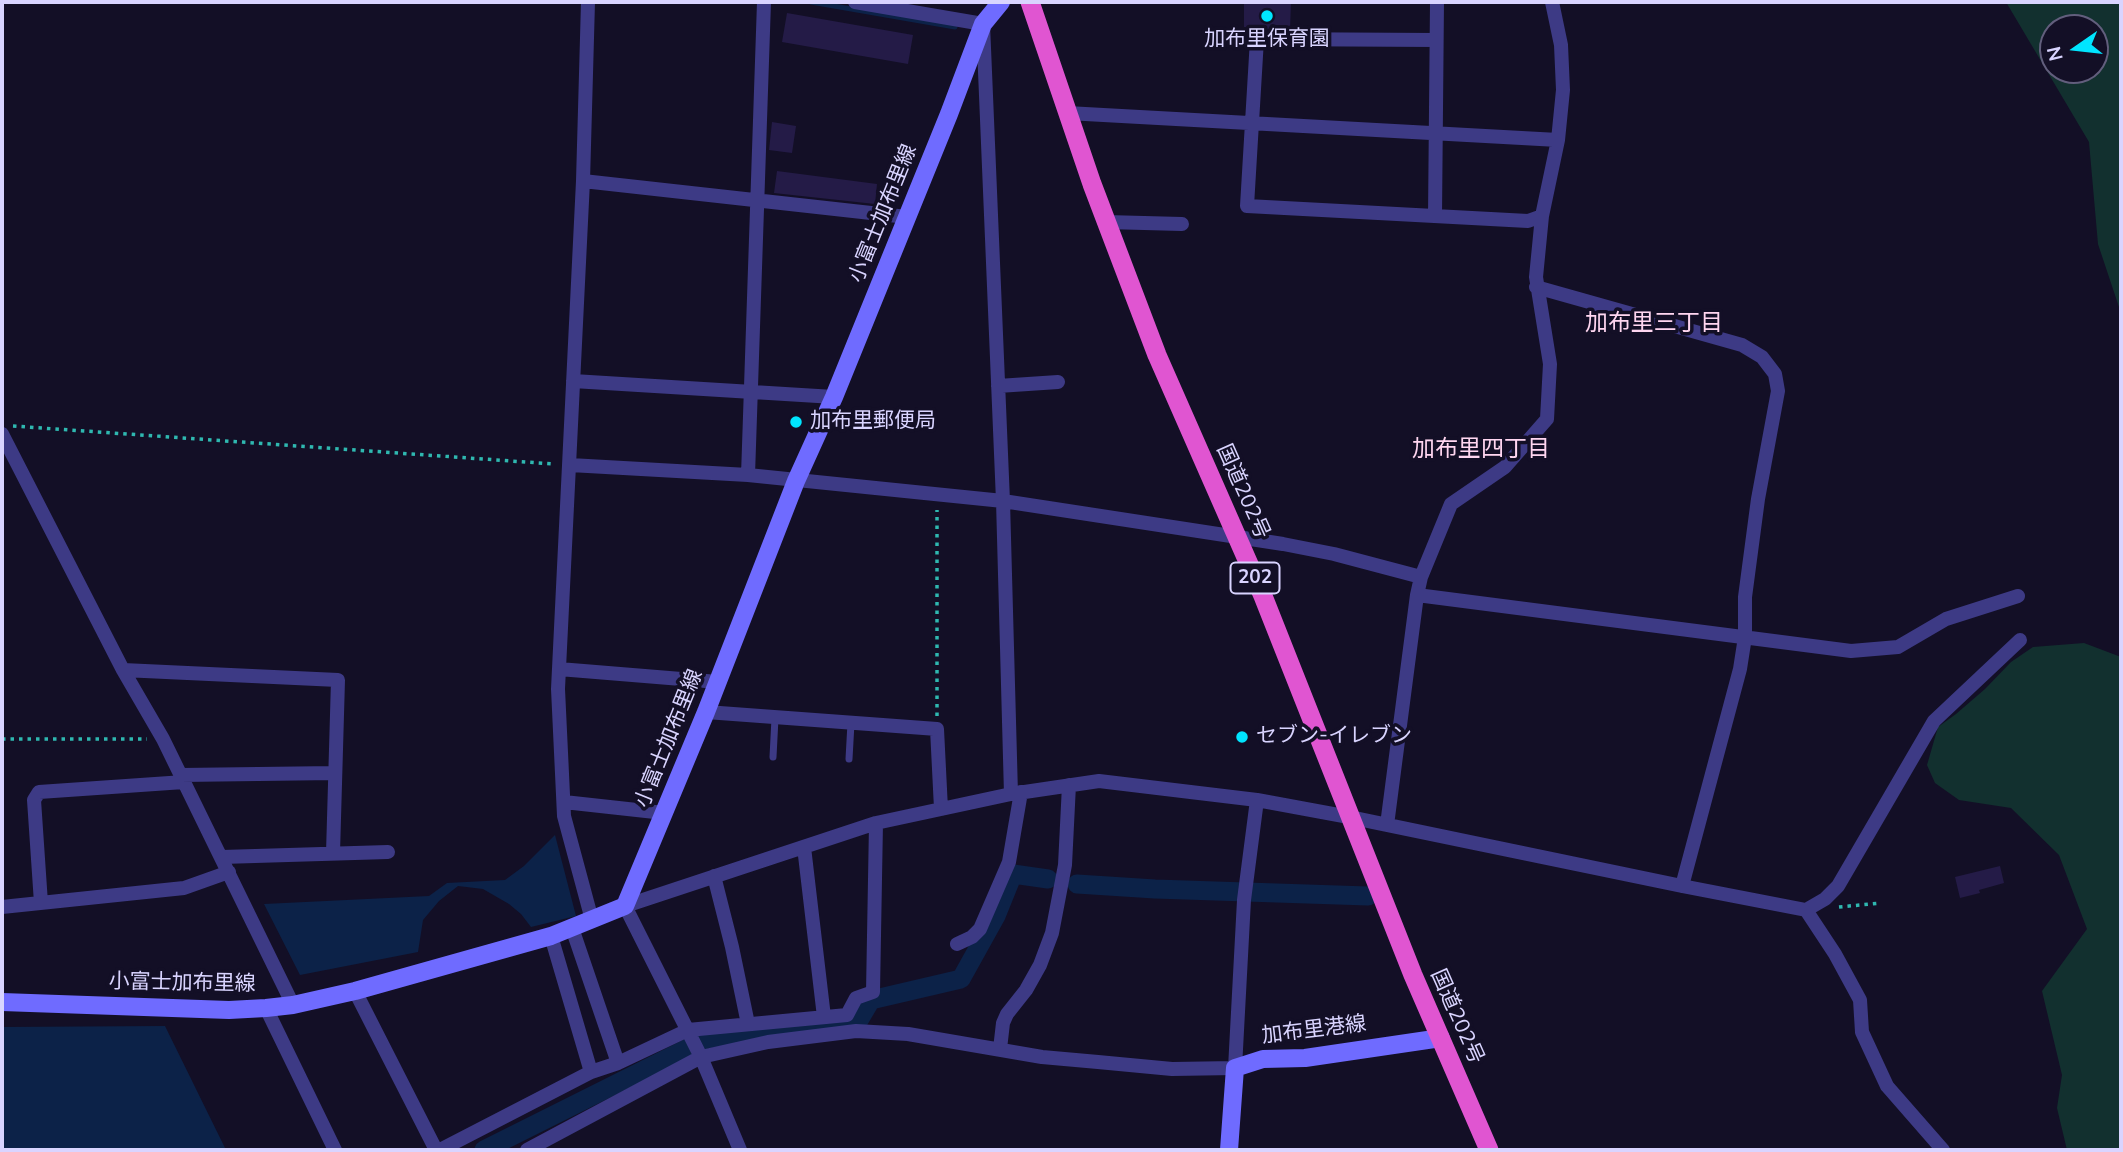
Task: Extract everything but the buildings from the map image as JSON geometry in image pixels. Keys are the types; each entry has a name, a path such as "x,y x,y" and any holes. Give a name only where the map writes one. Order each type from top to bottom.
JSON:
{"highway":[{"name":"国道202号","path":"1030,2 1106,222 1157,355 1263,596 1349,817 1489,1150"}],"main road":[{"name":"小富士加布里線","path":"2,1002 229,1010 293,1005 355,991 551,936 625,906 706,712 796,481 834,397 950,114 983,24 1001,2"},
{"name":"加布里港線","path":"1235,1068 1263,1059 1305,1058 1440,1038"},
{"path":"1229,1150 1235,1068"}],"street":[{"path":"588,2 583,181 558,689 564,816 592,920"},
{"path":"748,475 764,2"},
{"path":"855,2 983,24 1016,793 1009,862 980,929 972,937 957,944"},
{"path":"1435,216 1437,2"},
{"path":"1387,825 1421,577 1451,504 1505,467 1547,419 1550,364 1536,286 1542,216 1558,140 1563,90 1561,44 1552,2"},
{"path":"1436,40 1257,39 1247,206 1528,221 1542,216"},
{"path":"1067,113 1558,140"},
{"path":"583,181 907,217"},
{"path":"1106,222 1182,225"},
{"path":"1536,286 1742,345 1762,357 1775,374 1778,391 1758,499 1745,597 1745,637 1740,669 1682,886"},
{"path":"573,381 834,397"},
{"path":"998,386 1058,382"},
{"path":"2,434 123,670 183,778 293,1005"},
{"path":"570,465 748,475 1003,501 1237,536 1334,554 1421,577"},
{"path":"1417,594 1851,651 1898,647 1946,619 2018,596"},
{"path":"740,1150 701,1057 625,906 876,823 1016,793 1099,781 1257,800 1806,910 1825,899 1838,886 1934,721 2020,640"},
{"path":"559,669 718,682"},
{"path":"123,670 338,680 333,853"},
{"path":"706,712 937,729 941,809"},
{"path":"41,903 34,800 40,792 183,778 335,773"},
{"path":"1000,1049 1007,1014 1026,990 1040,965 1052,933 1065,864 1069,785"},
{"path":"527,1150 701,1057 768,1042 856,1031 908,1034 1042,1056 1135,1066 1172,1069 1235,1068 1245,893 1257,800"},
{"path":"564,802 664,813"},
{"path":"355,991 438,1150 591,1072 618,1063 688,1030 848,1014 856,998 873,992 876,823"},
{"path":"804,847 824,1017"},
{"path":"222,857 388,852"},
{"path":"2,906 184,888 229,872"},
{"path":"714,876 748,1024"},
{"path":"1806,910 1835,954 1860,1000 1862,1032 1887,1086 1943,1150"},
{"path":"572,928 618,1063"},
{"path":"551,936 591,1072"},
{"path":"266,1009 335,1150"}],"lane":[{"path":"773,757 775,717"},
{"path":"849,759 851,722"}],"path":[{"path":"2,425 570,465"},
{"path":"937,494 937,729"},
{"path":"2,739 163,740"},
{"path":"1806,910 1881,903"}],"green space":[{"path":"2006,2 2121,2 2121,313 2098,244 2089,142 2055,84 2109,84 2109,14 2039,14 2039,58"},
{"path":"2084,643 2121,657 2121,1150 2067,1150 2057,1108 2062,1075 2042,991 2087,929 2059,855 2011,808 1959,800 1935,783 1927,765 1938,727 1985,689 2011,662 2033,647"}],"water":[{"path":"555,835 576,916 531,927 509,904 483,889 458,886 439,901 423,920 418,952 300,975 264,904 429,896 447,883 505,880 524,866"},
{"path":"165,1026 226,1150 2,1150 2,1027"}],"waterway":[{"path":"811,2 955,27"},
{"path":"484,1150 706,1039 858,1022 871,1000 961,979 996,916 1013,874 1048,879"},
{"path":"1077,884 1368,896"}],"place":[{"name":"加布里保育園","path":"1267,16"},
{"name":"加布里郵便局","path":"796,422"},
{"name":"セブン-イレブン","path":"1242,737"}],"district":[{"name":"加布里三丁目","path":"1654,324"},
{"name":"加布里四丁目","path":"1481,450"}]}
